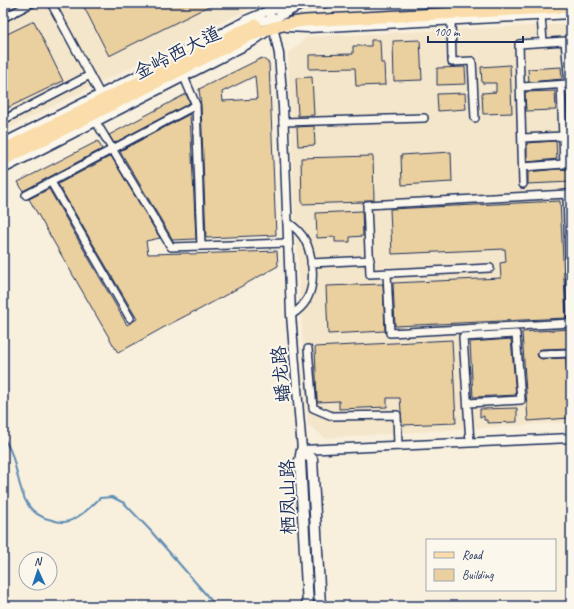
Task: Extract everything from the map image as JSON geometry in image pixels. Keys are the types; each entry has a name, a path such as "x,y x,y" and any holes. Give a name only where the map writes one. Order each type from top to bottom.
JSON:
{"main road":[{"name":"金岭西大道","path":"3,150 239,32 272,19 305,13 509,3"},
{"name":"金岭西大道","path":"272,19 291,22 571,6"},
{"name":"金岭西大道","path":"3,160 263,30 272,19"},
{"name":"栖凤山路","path":"302,450 300,461 308,606"},
{"name":"栖凤山路","path":"302,450 312,460 320,606"}],"street":[{"path":"3,18 32,3"},
{"path":"50,3 100,94"},
{"path":"3,168 252,42 272,19 303,4 326,3"},
{"path":"3,143 242,22 272,19 308,28 571,14"},
{"path":"541,16 543,42"},
{"name":"蟠龙路","path":"272,19 280,54 291,315 302,450"},
{"path":"450,20 452,62 472,61 475,118"},
{"path":"521,87 569,84 565,41 520,44 523,184"},
{"path":"3,120 90,75"},
{"path":"184,77 196,105 202,246"},
{"path":"523,167 564,164 561,85"},
{"path":"26,195 196,105"},
{"path":"283,122 424,118"},
{"path":"96,122 171,247 288,243"},
{"path":"522,138 563,136"},
{"path":"51,182 130,318"},
{"path":"490,268 370,274 367,205 567,194 571,318"},
{"path":"287,222 297,230 305,240 310,251 313,279 310,295 304,305 291,315"},
{"path":"311,263 370,260"},
{"path":"387,273 390,333 571,323"},
{"path":"468,403 521,400 516,334 463,337 470,442"},
{"path":"308,349 313,408 332,416 397,415 398,446"},
{"path":"542,354 571,353"},
{"path":"302,450 571,438"}],"shaded area":[{"path":"3,3 249,3 246,10 3,131"},
{"path":"571,24 571,422 325,438 308,424 295,218 288,54 307,37"}],"building":[{"path":"82,3 215,3 109,56"},
{"path":"34,21 63,81 3,110 3,36"},
{"path":"371,40 380,40 381,63 384,63 385,85 356,86 355,68 309,69 309,55 353,54 353,46 371,46"},
{"path":"420,40 422,80 394,81 393,41"},
{"path":"262,58 269,63 276,235 206,238 201,105 199,89","holes":["255,76 257,99 223,101 222,92"]},
{"path":"510,65 512,113 483,114 482,93 496,92 496,83 482,83 481,67"},
{"path":"465,67 466,84 437,85 437,68"},
{"path":"561,67 562,79 529,82 528,69"},
{"path":"312,77 314,115 298,116 296,78"},
{"path":"555,91 556,110 526,111 525,92"},
{"path":"465,93 466,109 438,111 437,94"},
{"path":"186,94 190,103 114,143 109,135"},
{"path":"566,95 571,95 571,110 567,110"},
{"path":"190,114 196,239 173,240 120,151"},
{"path":"314,126 315,145 298,146 297,127"},
{"path":"98,141 102,149 23,191 18,182"},
{"path":"556,141 557,159 527,162 527,143"},
{"path":"451,152 452,182 402,185 401,155"},
{"path":"111,156 160,238 146,241 148,254 277,251 278,266 118,353 29,199 49,189 127,325 137,319 58,184"},
{"path":"373,156 374,200 366,200 363,202 302,204 301,158"},
{"path":"558,169 571,170 571,182 528,184 528,172"},
{"path":"560,201 566,318 395,326 393,283 501,278 500,263 506,262 505,249 392,254 390,209"},
{"path":"362,211 363,236 350,237 350,242 335,242 335,237 317,238 316,213"},
{"path":"383,284 385,331 328,334 326,286"},
{"path":"571,329 571,348 542,349 539,350 537,354 538,357 542,359 566,358 569,418 528,421 522,332"},
{"path":"511,339 516,395 473,397 470,342"},
{"path":"452,340 456,423 402,425 400,398 387,398 387,407 339,409 339,401 317,402 315,347"},
{"path":"517,408 517,422 487,423 487,420 484,420 484,416 480,417 480,409"}],"waterway":[{"path":"3,438 14,461 24,497 30,507 39,515 52,520 67,522 77,517 100,498 112,497 124,503 149,529 216,606"}]}
